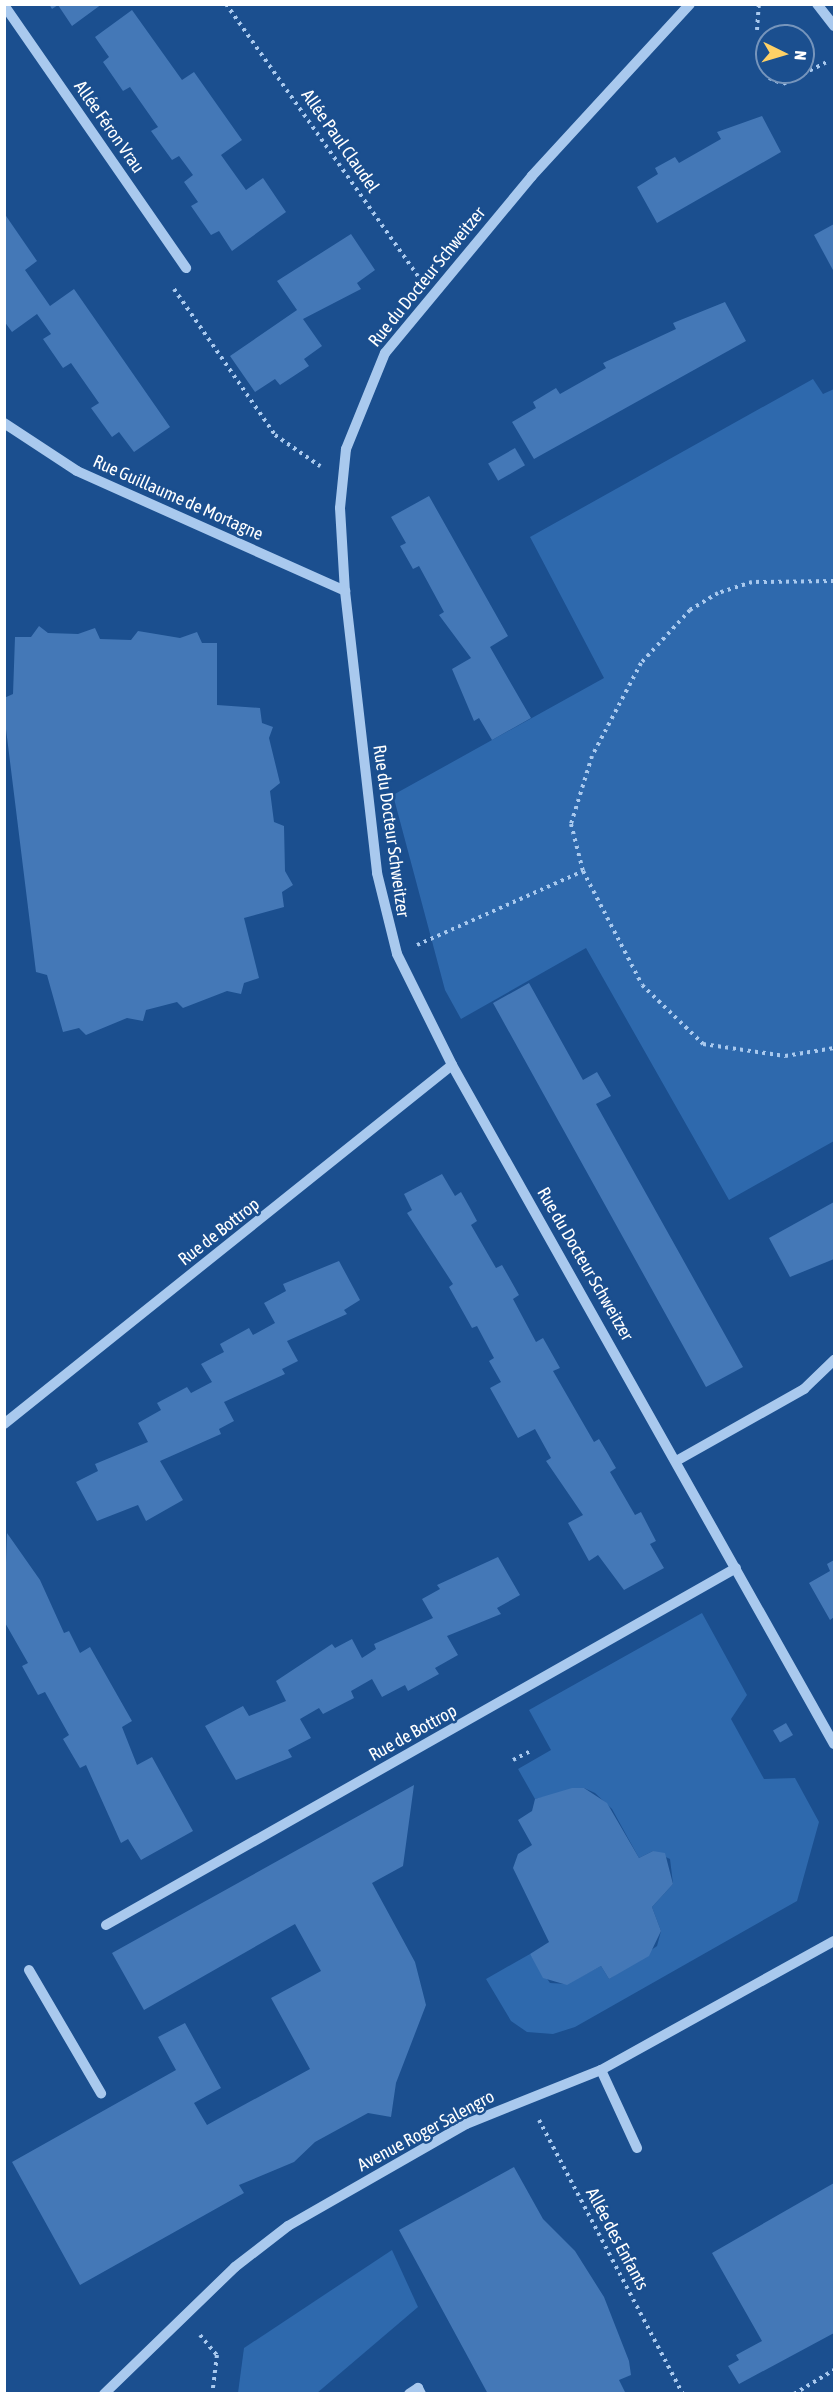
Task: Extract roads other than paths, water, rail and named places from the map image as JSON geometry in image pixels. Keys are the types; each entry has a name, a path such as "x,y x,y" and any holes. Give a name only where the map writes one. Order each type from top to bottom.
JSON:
{"street":[{"name":"Allée Féron Vrau","path":"4,4 186,268"},
{"name":"Rue du Docteur Schweitzer","path":"690,4 613,84 431,294 373,375 353,423 341,480 345,591 377,873 397,954 453,1065 678,1461 834,1744"},
{"path":"817,4 834,26"},
{"name":"Rue Guillaume de Mortagne","path":"4,423 77,471 345,591"},
{"name":"Rue de Bottrop","path":"4,1424 453,1065"},
{"path":"678,1461 804,1389 834,1360"},
{"name":"Rue de Bottrop","path":"106,1925 736,1568"},
{"name":"Avenue Roger Salengro","path":"105,2394 184,2316 288,2226 466,2124 601,2070 834,1941"},
{"path":"29,1970 101,2093"},
{"path":"601,2070 637,2148"},
{"path":"409,2394 418,2388 421,2394"}]}
